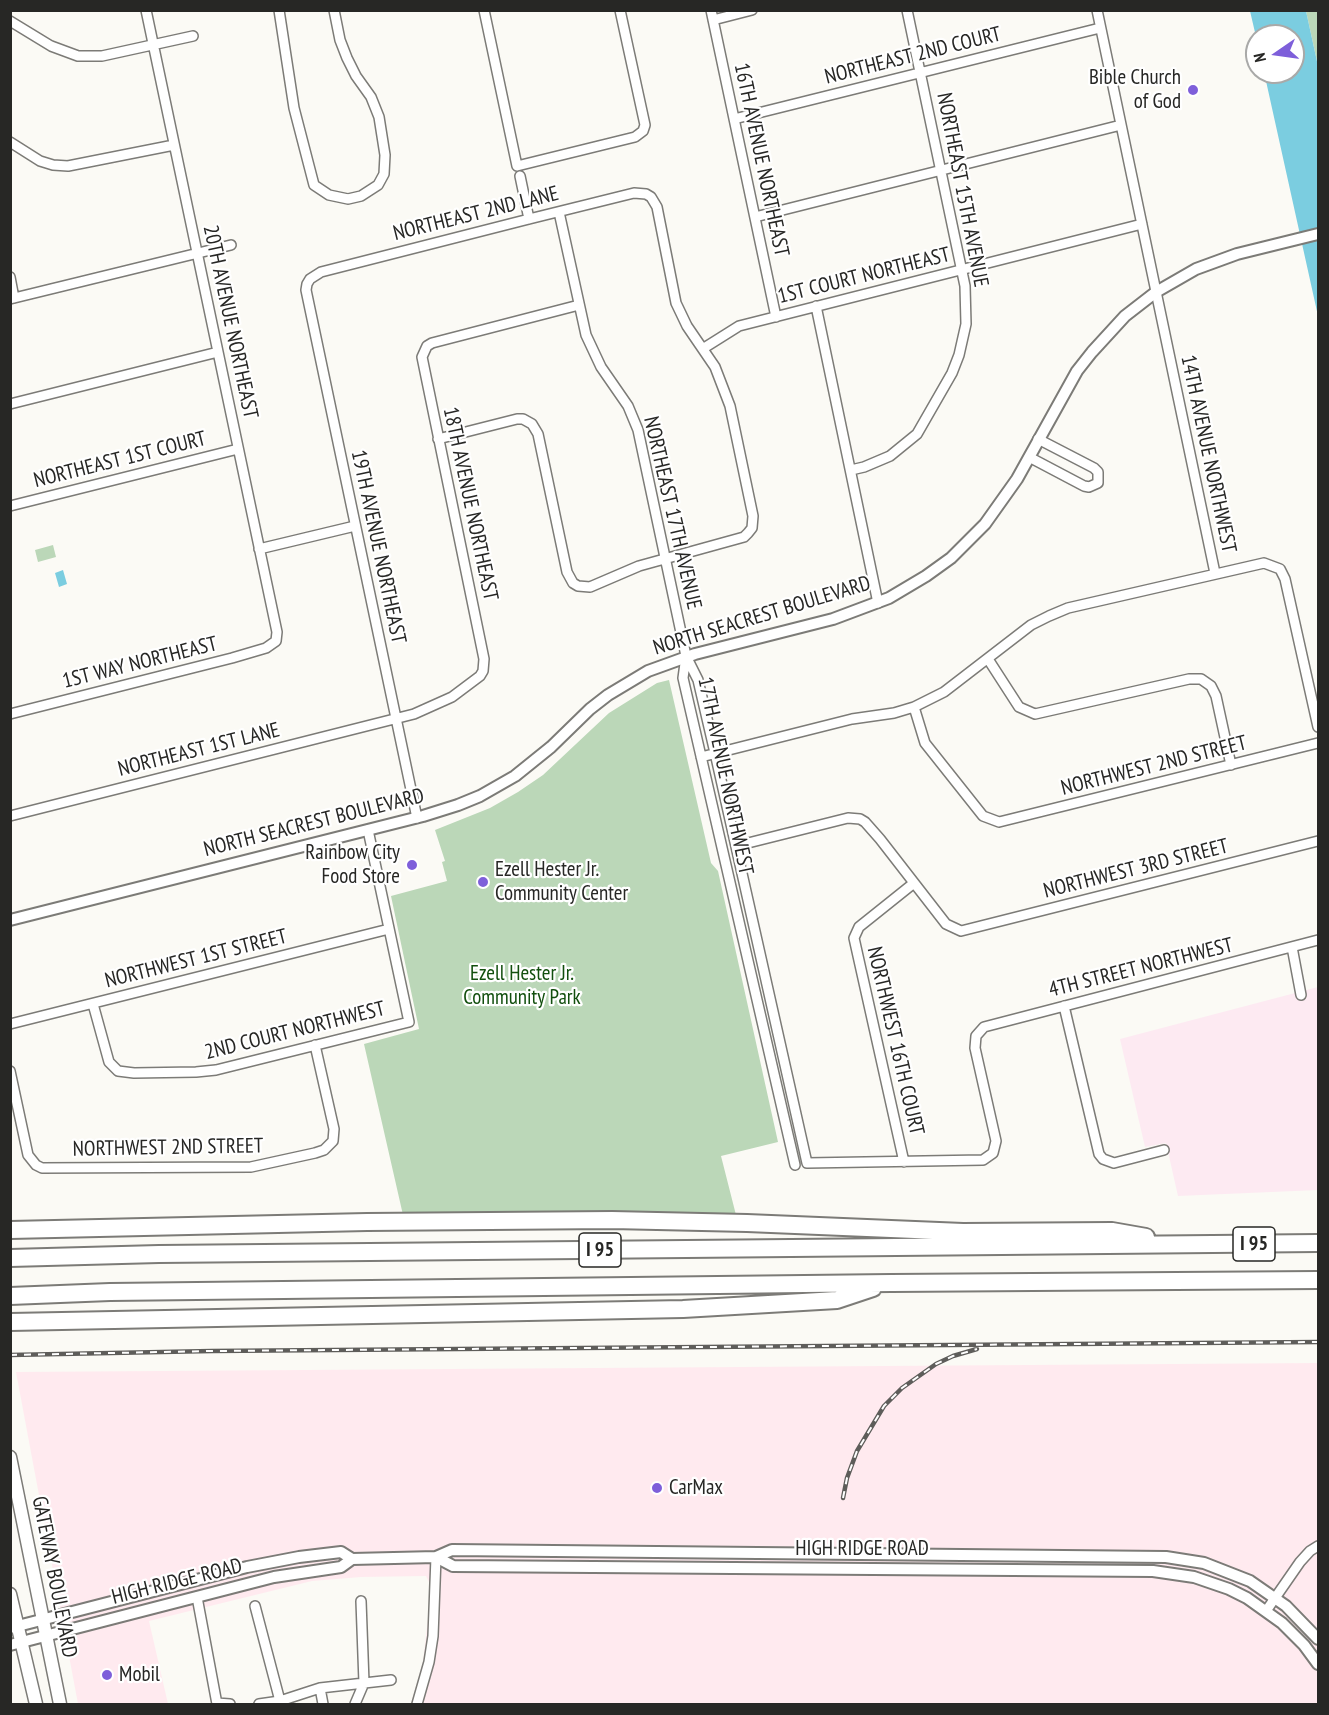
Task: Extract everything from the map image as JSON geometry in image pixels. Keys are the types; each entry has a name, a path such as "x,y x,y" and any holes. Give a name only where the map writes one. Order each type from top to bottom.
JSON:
{"highway":[{"path":"10,1230 367,1222 648,1221 963,1232 1112,1231 1190,1244"},
{"name":"I 95","path":"10,1258 159,1254 1318,1243"},
{"name":"I 95","path":"10,1296 141,1292 1318,1280"},
{"path":"11,1322 683,1309 837,1300 891,1283"}],"main road":[{"name":"GATEWAY BOULEVARD","path":"10,1456 60,1704"},
{"name":"GATEWAY BOULEVARD","path":"10,1594 16,1643 36,1704"}],"street":[{"name":"20TH AVENUE NORTHEAST","path":"146,10 277,632 276,641"},
{"path":"279,10 294,108 315,185 329,195 348,199 362,196 378,185 384,174 385,155 379,117 371,97 347,58 340,40 334,10"},
{"path":"484,10 518,166 635,137 643,131 645,125 620,10"},
{"path":"712,15 752,10"},
{"name":"NORTHEAST 15TH AVENUE","path":"850,470 878,463 896,453 912,439 925,422 952,373 964,337 966,298 962,270 907,10"},
{"name":"14TH AVENUE NORTHWEST","path":"1097,10 1215,573 1264,562 1275,566 1283,574 1318,727"},
{"name":"16TH AVENUE NORTHEAST","path":"712,15 776,317"},
{"path":"10,21 51,46 78,56 102,56 193,36"},
{"name":"NORTHEAST 2ND COURT","path":"734,119 1100,28"},
{"path":"755,217 1121,125"},
{"path":"10,142 40,160 53,165 68,166 174,145"},
{"path":"520,176 529,219"},
{"name":"NORTHEAST 2ND LANE","path":"308,284 315,274 321,272 634,193 646,194 655,202 676,303 687,326 704,348"},
{"name":"NORTHEAST 17TH AVENUE","path":"559,212 586,335 594,355 628,406 636,424 686,656"},
{"name":"1ST COURT NORTHEAST","path":"704,348 733,328 1142,224"},
{"name":"NORTH SEACREST BOULEVARD","path":"10,920 458,806 500,785 533,762 590,709 608,695 648,671 686,656 832,619 878,603 926,576 969,542 1004,500 1064,392 1092,352 1125,316 1174,280 1208,264 1237,254 1318,234"},
{"path":"10,277 12,299 231,245"},
{"name":"19TH AVENUE NORTHEAST","path":"308,284 306,290 417,818"},
{"name":"18TH AVENUE NORTHEAST","path":"484,665 422,363 424,351 432,343 579,305"},
{"path":"816,306 878,603"},
{"path":"438,439 517,419 523,419 532,424 538,434 567,572 573,583 584,588 639,566 744,537 752,528 753,516 730,406 720,377 704,348"},
{"path":"10,404 218,352"},
{"path":"1029,457 1084,486 1089,487 1098,483 1098,472 1094,468 1038,439"},
{"name":"NORTHEAST 1ST COURT","path":"10,506 238,449"},
{"path":"259,549 355,526"},
{"path":"701,757 852,719 894,713 914,707 944,692 1031,625 1068,608 1215,573"},
{"name":"1ST WAY NORTHEAST","path":"10,714 232,658 266,648 276,641"},
{"name":"17TH AVENUE NORTHWEST","path":"686,656 698,680 716,753 807,1163 904,1162"},
{"name":"17TH AVENUE NORTHWEST","path":"686,656 683,678 795,1165"},
{"path":"988,659 1019,707 1035,714 1190,679 1201,679 1211,686 1216,696 1232,765"},
{"name":"NORTHEAST 1ST LANE","path":"10,816 396,719 452,697 480,676 484,665"},
{"name":"NORTHWEST 2ND STREET","path":"914,707 925,743 983,816 999,822 1318,743"},
{"path":"736,846 854,817 865,822 914,883"},
{"path":"368,830 389,928"},
{"name":"NORTHWEST 3RD STREET","path":"914,883 946,924 962,931 1318,841"},
{"name":"NORTHWEST 16TH COURT","path":"904,1162 854,938 859,927 914,883"},
{"name":"NORTHWEST 1ST STREET","path":"10,1024 389,928"},
{"name":"2ND COURT NORTHWEST","path":"93,1004 109,1062 118,1071 124,1072 206,1071 409,1022 389,928"},
{"name":"4TH STREET NORTHWEST","path":"904,1162 978,1161 993,1153 996,1141 975,1048 976,1036 990,1025 1318,940"},
{"path":"1292,947 1301,995"},
{"path":"1064,1006 1099,1154 1103,1159 1114,1163 1164,1150"},
{"name":"NORTHWEST 2ND STREET","path":"10,1071 28,1155 36,1165 50,1169 251,1167 315,1154 324,1150 333,1141 334,1130 315,1046"},
{"path":"1266,1611 1300,1562 1318,1546"},
{"name":"HIGH RIDGE ROAD","path":"14,1627 247,1568 299,1557 341,1552 352,1558 436,1557 452,1550 988,1554 1152,1556 1204,1563 1237,1575 1275,1597 1318,1639"},
{"path":"562,1567 563,1552"},
{"path":"825,1553 825,1569"},
{"path":"987,1569 988,1554"},
{"path":"417,1704 429,1662 433,1636 436,1557"},
{"name":"HIGH RIDGE ROAD","path":"436,1557 453,1566 987,1569 1177,1573 1194,1576 1229,1589 1266,1611 1292,1632 1318,1664"},
{"name":"HIGH RIDGE ROAD","path":"16,1643 250,1583 300,1572 341,1568 352,1558"},
{"path":"1177,1573 1180,1559"},
{"path":"247,1568 250,1583"},
{"path":"197,1597 217,1704 230,1704"},
{"path":"355,1704 364,1683 362,1601"},
{"path":"255,1606 280,1701"},
{"path":"260,1704 280,1701 320,1688 391,1680"},
{"path":"320,1688 323,1704"}],"shaded area":[{"path":"1318,987 1318,1190 1178,1196 1166,1143 1145,1147 1120,1039"},
{"path":"1318,1363 1318,1704 411,1704 423,1662 430,1601 430,1584 426,1576 361,1577 312,1581 149,1621 168,1704 78,1704 16,1372"}],"green space":[{"path":"1306,11 1318,11 1318,66"},
{"path":"53,545 56,557 38,562 35,550"},
{"name":"Ezell Hester Jr. Community Park","path":"669,680 711,863 718,871 778,1142 721,1156 736,1215 591,1211 403,1215 364,1044 419,1029 391,896 447,881 442,862 445,861 435,830 490,808 518,792 543,775 609,713 657,683"}],"water":[{"path":"1250,11 1306,11 1318,66 1318,316 1267,84 1305,84 1305,24 1253,24"},
{"path":"63,570 67,584 59,587 55,573"}],"railway":[{"path":"10,1355 212,1351 1318,1342"},
{"path":"843,1498 847,1478 857,1451 884,1406 902,1388 936,1364 977,1349"}],"place":[{"name":"Bible Church of God","path":"1193,90"},
{"name":"Rainbow City Food Store","path":"412,865"},
{"name":"Ezell Hester Jr. Community Center","path":"483,882"},
{"name":"CarMax","path":"657,1488"},
{"name":"Mobil","path":"107,1675"}]}
